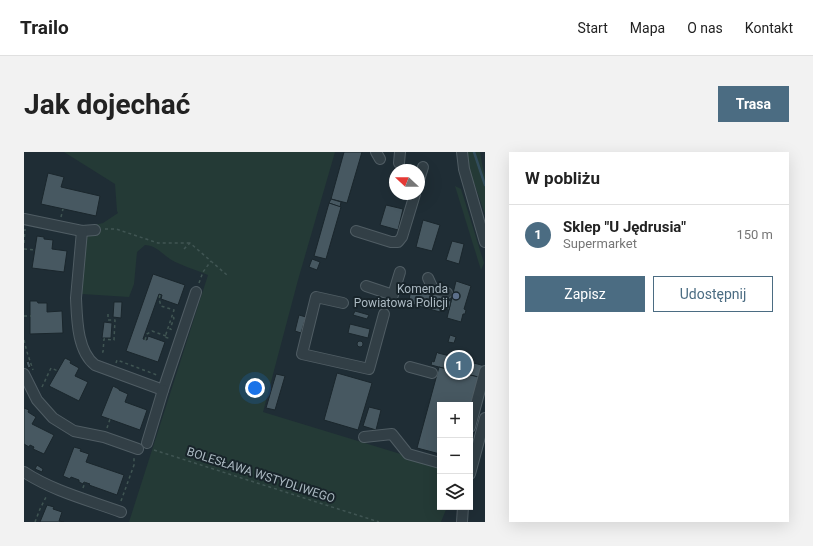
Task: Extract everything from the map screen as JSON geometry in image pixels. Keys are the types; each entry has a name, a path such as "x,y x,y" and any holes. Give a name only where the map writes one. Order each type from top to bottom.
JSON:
{"street":[{"path":"399,163 400,152"},
{"path":"462,152 464,169 485,242"},
{"path":"356,231 391,242 398,242 402,237 413,200"},
{"path":"25,222 82,231 95,230"},
{"path":"82,231 76,298 79,330 86,355 95,365 159,389"},
{"path":"366,286 393,295 400,272"},
{"path":"428,278 433,289 447,293"},
{"path":"147,443 159,389 196,292"},
{"path":"343,303 316,297 302,354 369,369 384,314"},
{"path":"410,367 432,373"},
{"path":"473,416 485,371"},
{"path":"24,374 36,400 53,418 74,431 104,437 138,449"},
{"path":"473,463 485,418"},
{"path":"364,437 392,434 408,454 437,462"},
{"path":"24,472 51,487 120,508"},
{"path":"462,521 463,510"}],"path":[{"path":"24,243 25,222"},
{"path":"95,230 116,229 158,243 190,243 227,275"},
{"path":"184,249 190,243"},
{"path":"24,249 35,250"},
{"path":"196,292 203,272 211,261"},
{"path":"160,295 159,300 161,306 174,310 166,336"},
{"path":"102,352 104,339 114,340 115,320 108,320 108,311"},
{"path":"24,316 31,316"},
{"path":"171,328 174,318 172,317"},
{"path":"145,340 147,334 152,331 172,339"},
{"path":"24,340 26,352 35,375"},
{"path":"114,367 117,360 159,376 159,389"},
{"path":"38,382 41,390 51,368 58,371"},
{"path":"106,431 110,419"},
{"name":"BOLESŁAWA WSTYDLIWEGO","path":"138,449 150,448 379,522"},
{"path":"120,508 138,449"},
{"path":"82,490 85,482"},
{"path":"35,522 51,487"}],"green space":[{"path":"64,152 335,152 298,280 263,412 437,465 437,510 446,510 441,522 129,522 208,275 179,264 156,248 145,245 137,252 134,284 129,297 82,294 79,292 84,240 87,235 96,233 95,225 103,223 118,213 115,184"},
{"path":"467,152 480,152 485,175 485,214 467,163"},
{"path":"455,186 461,189 484,263 481,270"}],"building":[{"path":"344,152 362,152 347,203 331,199"},
{"path":"48,173 64,177 61,187 100,196 96,216 41,204"},
{"path":"331,199 341,202 340,207 329,203"},
{"path":"329,203 341,207 326,259 314,256"},
{"path":"386,205 403,209 398,230 380,225"},
{"path":"423,220 440,225 432,251 416,247"},
{"path":"37,236 44,237 44,239 53,240 52,249 67,251 64,272 32,268"},
{"path":"452,241 464,244 459,264 446,260"},
{"path":"312,259 320,262 317,270 309,267"},
{"path":"153,274 185,285 178,305 161,299 162,295 159,294 143,339 147,340 148,336 165,342 158,362 126,351"},
{"path":"456,281 471,286 464,309 466,310 465,314 463,314 461,322 447,318"},
{"path":"412,287 444,295 443,299 451,301 449,310 440,308 440,312 408,303"},
{"path":"30,301 47,303 47,312 62,311 63,333 30,334"},
{"path":"114,302 122,302 121,318 113,317"},
{"path":"355,311 369,315 367,319 353,315"},
{"path":"299,315 306,317 301,333 295,331"},
{"path":"104,322 112,323 111,338 102,338"},
{"path":"350,324 370,329 368,338 348,333"},
{"path":"450,335 456,337 454,343 448,342"},
{"path":"360,341 363,344 360,347 357,344"},
{"path":"437,352 470,361 466,374 431,365 432,361 434,362"},
{"path":"65,358 79,368 75,376 88,382 79,401 49,386"},
{"path":"29,361 31,367 28,368 26,362"},
{"path":"470,362 485,366 482,378 466,374"},
{"path":"439,367 482,378 473,410 473,402 437,402 437,453 417,448"},
{"path":"337,373 372,383 358,430 324,420"},
{"path":"276,374 285,376 275,410 266,408"},
{"path":"113,386 128,394 125,402 147,410 140,430 101,416"},
{"path":"369,407 381,410 376,430 363,426"},
{"path":"24,408 29,410 28,412 36,417 32,424 54,435 44,454 33,449 34,447 30,445 29,447 24,444"},
{"path":"74,447 89,454 86,462 124,475 117,495 84,482 83,484 79,482 79,480 71,477 70,479 63,476"},
{"path":"37,465 43,469 42,472 35,469"},
{"path":"47,505 62,512 59,521 64,522 40,522"}],"waterway":[{"path":"474,152 485,185"}],"place":[{"name":"Komenda Powiatowa Policji","path":"456,296"},
{"name":"Sklep \"U Jędrusia\"","path":"459,365"}]}
